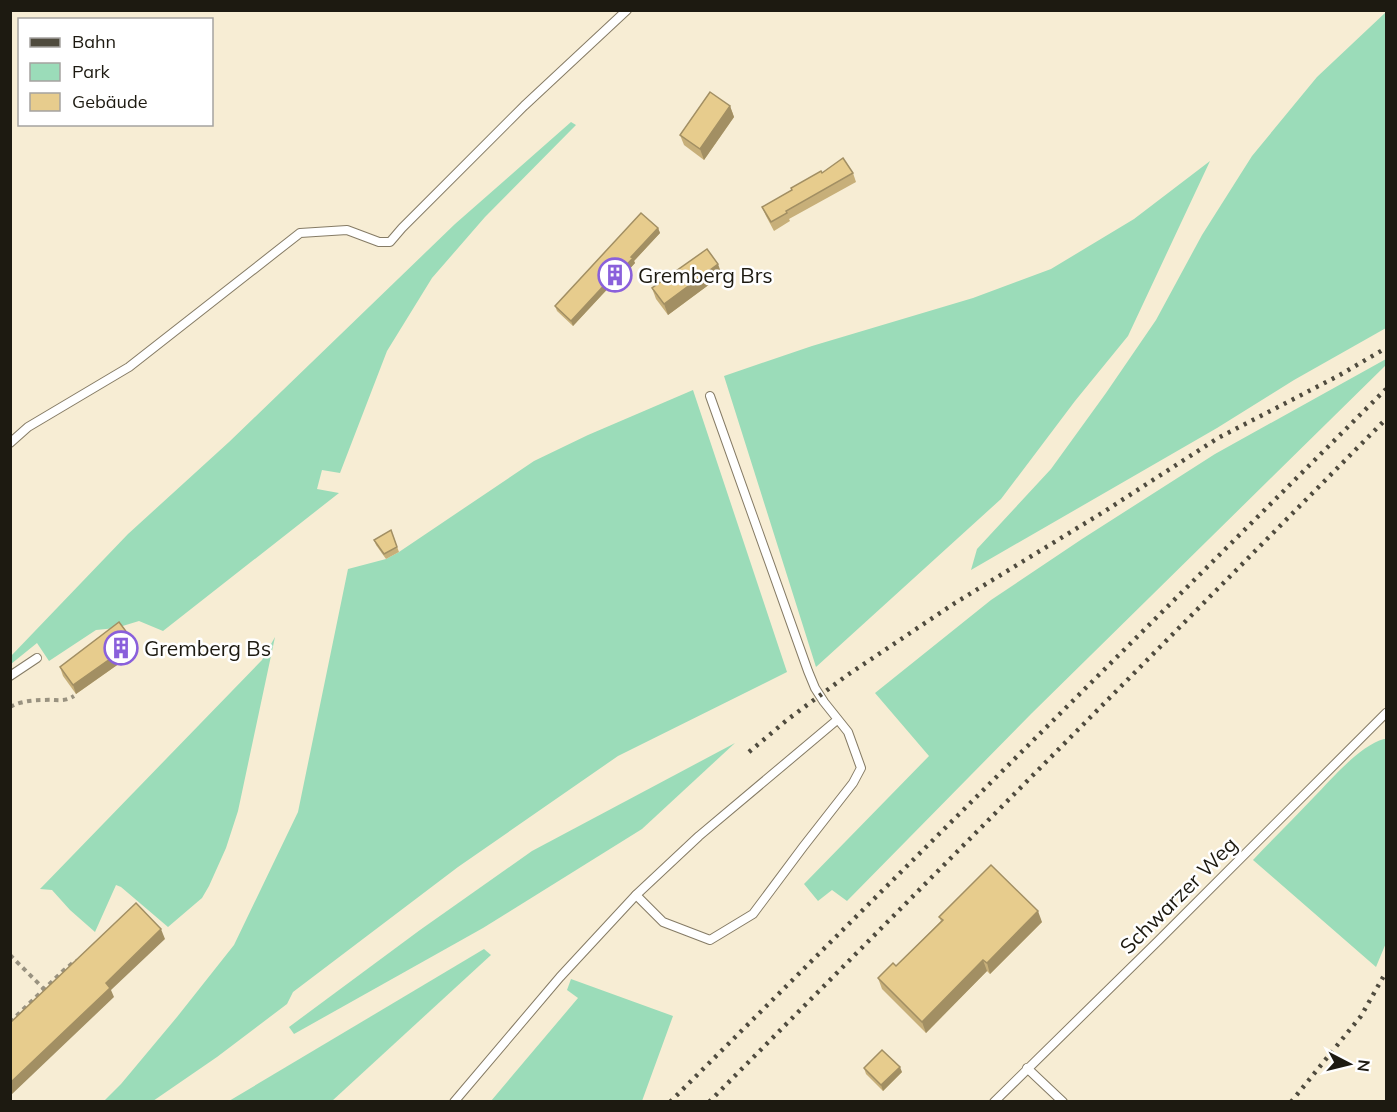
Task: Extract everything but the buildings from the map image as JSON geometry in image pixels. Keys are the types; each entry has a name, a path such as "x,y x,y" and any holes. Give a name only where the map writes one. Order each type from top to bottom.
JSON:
{"lane":[{"path":"10,443 28,427 129,367 300,233 347,230 379,242 390,242 524,106 627,10"},
{"path":"636,895 663,922 710,940 753,914 853,783 861,768 848,732 815,688 808,671 710,396"},
{"path":"10,676 37,658"},
{"name":"Schwarzer Weg","path":"994,1101 1386,714"},
{"path":"454,1101 560,977 636,895 699,836 837,720"},
{"path":"1027,1068 1063,1101"}],"path":[{"path":"10,707 29,701 66,700 74,696"},
{"path":"10,955 45,990"},
{"path":"10,1022 74,962 85,960"}],"green space":[{"path":"1386,12 1386,328 971,570 977,549 1051,469 1156,320 1202,235 1252,156 1317,77"},
{"path":"571,122 576,125 485,217 432,278 387,351 340,473 322,470 317,489 339,493 163,631 139,621 116,628 96,630 49,661 37,643 11,664 11,656 128,534 229,442 455,224"},
{"path":"1210,161 1128,336 1075,401 1001,499 816,667 724,376 812,346 973,298 1051,269 1134,219"},
{"path":"1386,359 1386,365 1031,714 847,901 832,890 818,901 804,884 929,756 875,693 991,600 1082,539 1215,454"},
{"path":"693,390 787,672 618,756 458,867 293,992 287,1004 217,1057 153,1101 104,1101 177,1017 234,945 298,812 348,569 386,559 399,552 534,461"},
{"path":"275,637 238,811 226,848 202,898 168,927 116,885 95,932 52,890 40,889 262,660"},
{"path":"1386,739 1386,943 1376,967 1253,860 1346,764 1365,748"},
{"path":"735,743 642,829 483,928 294,1034 289,1027 532,851"},
{"path":"484,949 491,955 332,1101 229,1101"},
{"path":"571,979 673,1016 642,1101 491,1101 578,998 567,990"}],"railway":[{"path":"749,752 846,676 955,603 1218,438 1338,376 1386,348"},
{"path":"670,1102 1386,389"},
{"path":"709,1102 1386,419"},
{"path":"1291,1102 1361,1016 1386,972"}],"place":[{"name":"Gremberg Brs","path":"615,275"},
{"name":"Gremberg Bs","path":"121,648"}]}
